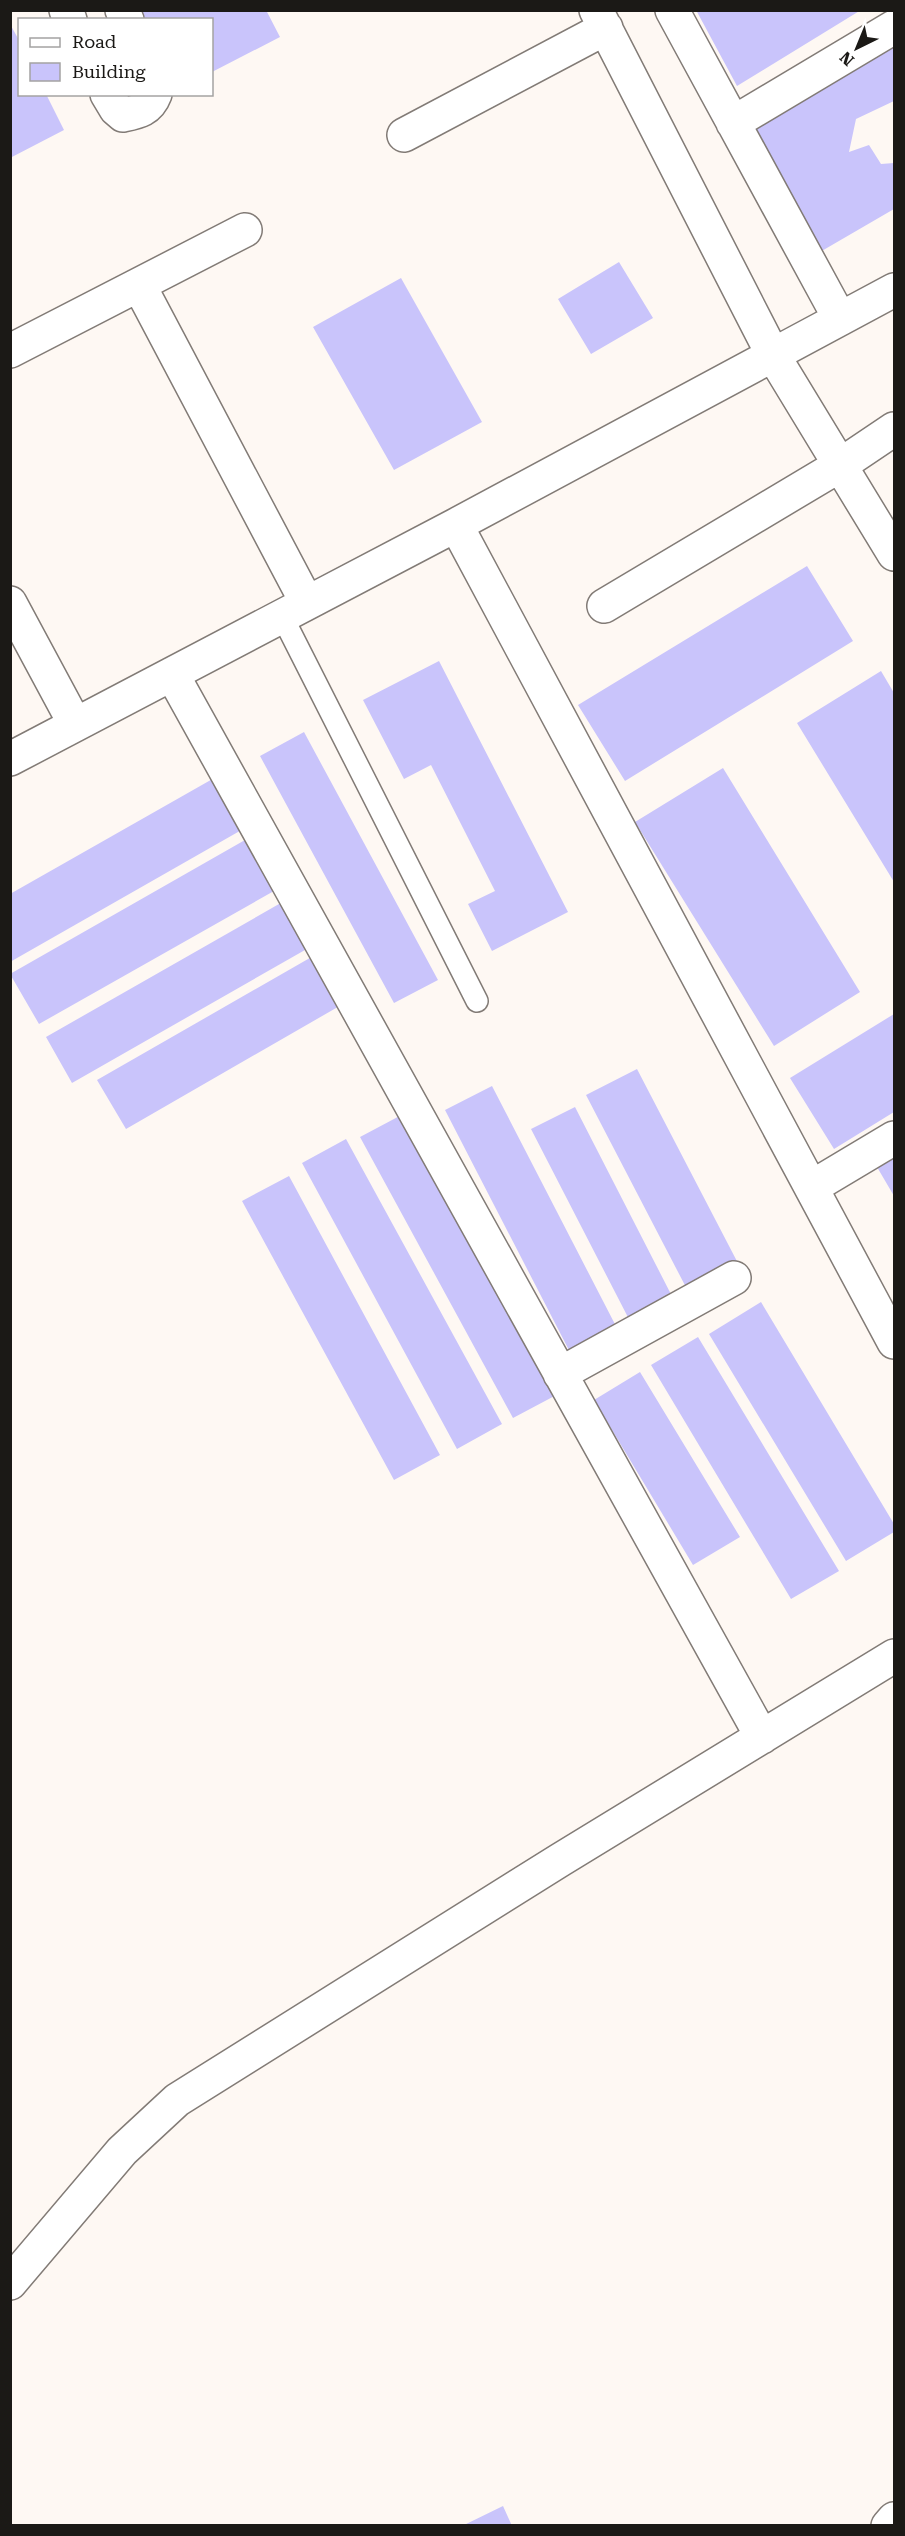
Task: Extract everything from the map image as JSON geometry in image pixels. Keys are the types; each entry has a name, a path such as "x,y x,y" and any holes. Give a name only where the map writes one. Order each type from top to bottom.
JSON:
{"street":[{"path":"672,10 840,319"},
{"path":"404,135 601,20 773,355 842,464 894,554"},
{"path":"733,123 894,27"},
{"path":"108,96 116,109 123,115 139,112 151,104 154,96"},
{"path":"10,351 244,231"},
{"path":"140,285 295,609"},
{"path":"10,759 456,525 894,290"},
{"path":"604,606 842,464 894,429"},
{"path":"456,525 894,1342"},
{"path":"10,603 75,724"},
{"path":"172,674 762,1737"},
{"path":"812,1187 894,1138"},
{"path":"560,1374 734,1278"},
{"path":"10,2283 122,2151 177,2100 894,1656"},
{"path":"888,2526 894,2519"}],"lane":[{"path":"295,609 477,1001"}],"building":[{"path":"135,10 266,10 280,37 213,71 213,18 139,18"},
{"path":"696,10 861,10 737,86"},
{"path":"10,24 18,38 18,96 47,96 64,130 10,158"},
{"path":"894,47 894,101 856,119 849,152 869,145 881,164 894,163 894,209 820,252 749,132"},
{"path":"619,262 653,318 591,354 558,299"},
{"path":"401,278 482,422 394,470 313,327"},
{"path":"807,566 853,641 625,781 578,705"},
{"path":"439,661 568,912 492,951 468,904 495,891 431,765 404,779 363,700"},
{"path":"881,671 894,693 894,882 797,723"},
{"path":"304,732 438,980 394,1003 260,756"},
{"path":"723,768 860,992 774,1046 635,822"},
{"path":"216,777 245,828 10,962 10,894"},
{"path":"252,836 281,887 39,1024 10,974"},
{"path":"286,900 312,946 72,1083 46,1037"},
{"path":"315,955 343,1004 126,1129 97,1080"},
{"path":"894,1014 894,1112 834,1149 790,1078"},
{"path":"637,1069 741,1269 690,1295 586,1095"},
{"path":"492,1086 619,1332 572,1356 445,1110"},
{"path":"575,1107 676,1304 633,1327 531,1129"},
{"path":"409,1111 562,1392 513,1418 360,1137"},
{"path":"346,1139 502,1424 457,1449 302,1163"},
{"path":"894,1156 894,1196 877,1167"},
{"path":"289,1176 440,1455 394,1480 242,1201"},
{"path":"761,1302 894,1524 894,1532 846,1561 709,1334"},
{"path":"698,1337 839,1571 791,1599 651,1365"},
{"path":"640,1372 740,1537 693,1565 594,1400"},
{"path":"503,2506 512,2526 462,2526"}]}
